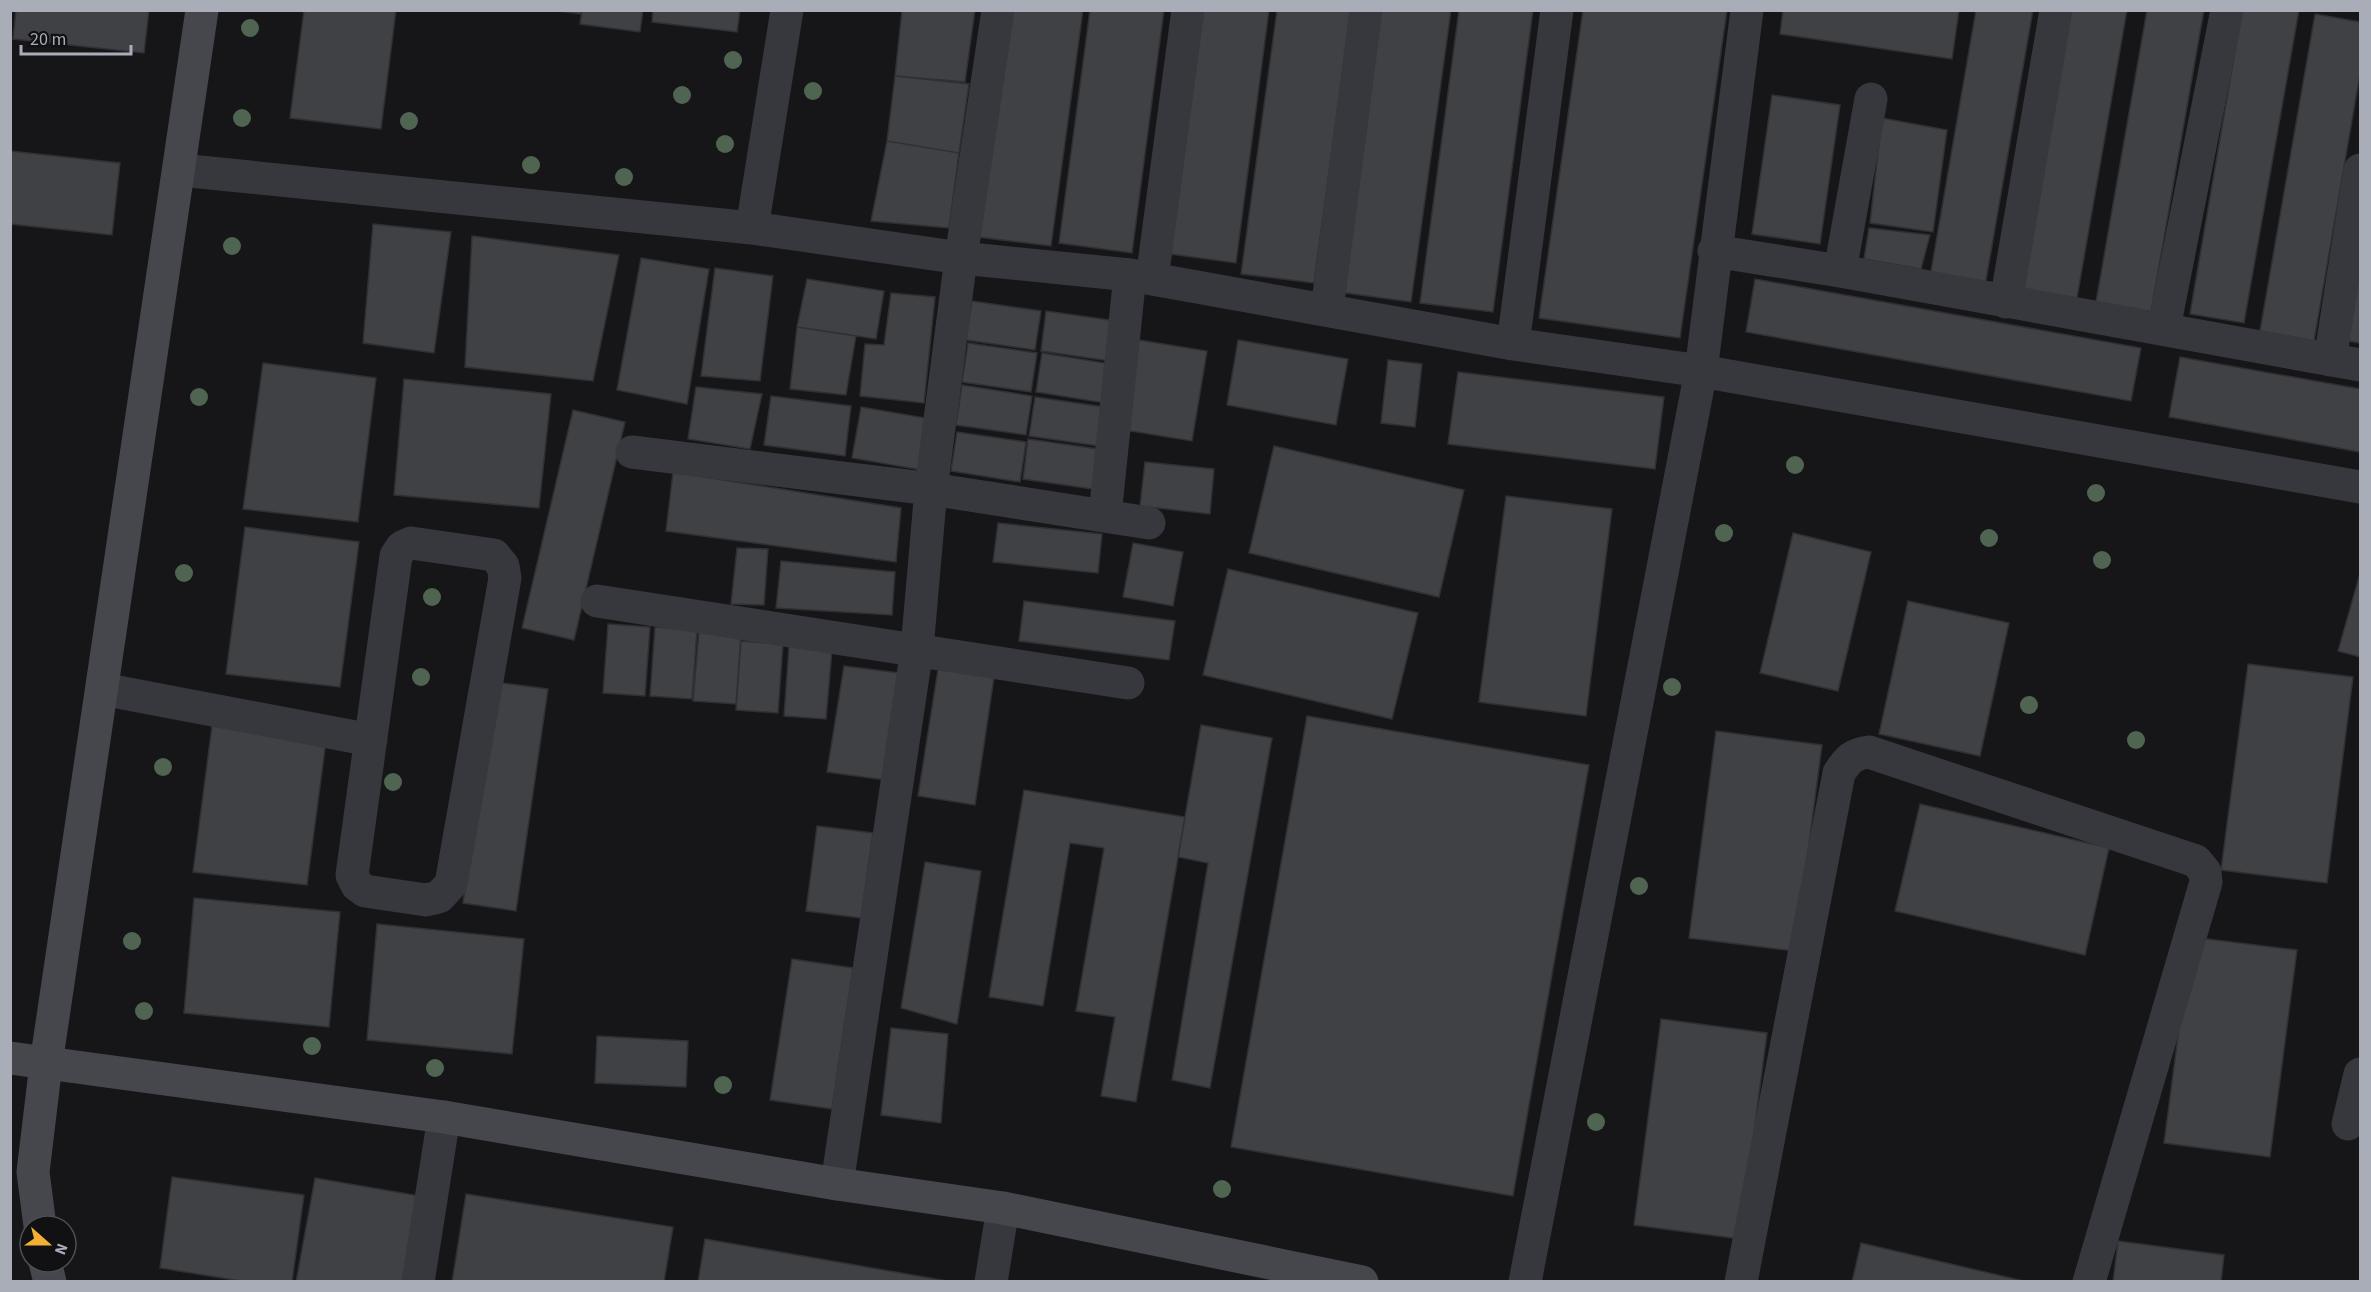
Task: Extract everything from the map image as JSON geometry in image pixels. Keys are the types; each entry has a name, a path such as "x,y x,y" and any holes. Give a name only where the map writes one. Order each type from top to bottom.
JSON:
{"street":[{"path":"38,1214 33,1172 46,1064 202,10"},
{"path":"752,228 787,10"},
{"path":"837,1184 918,649 931,489 961,258 998,10"},
{"path":"1105,515 1141,277 1188,10"},
{"path":"1327,310 1366,10"},
{"path":"1513,344 1557,10"},
{"path":"1525,1281 1701,371 1714,251 1747,10"},
{"path":"2006,302 2056,10"},
{"path":"2164,328 2227,10"},
{"path":"1840,271 1871,99"},
{"path":"180,170 752,228 961,258 1141,277 1513,344 1701,371 2361,487"},
{"path":"1714,251 2164,328 2345,363 2361,170"},
{"path":"632,452 931,489 1149,523"},
{"path":"411,543 494,555 503,566 505,578 451,884 439,897 426,900 365,891 357,885 352,876 371,740 396,556 402,547 411,543"},
{"path":"597,601 1128,683"},
{"path":"102,689 371,740"},
{"path":"1741,1281 1839,773 1847,760 1856,753 1869,752 2196,861 2205,872 2206,882 2089,1281"},
{"path":"10,1058 444,1117 837,1184 1003,1208 1362,1281"},
{"path":"2348,1124 2361,1074"},
{"path":"418,1281 444,1117"},
{"path":"991,1281 1003,1208"}],"building":[{"path":"16,10 149,10 144,53 13,39"},
{"path":"304,10 396,10 381,129 290,118"},
{"path":"550,10 582,10 581,14"},
{"path":"582,10 643,10 640,32 580,24"},
{"path":"653,10 740,10 737,32 652,22"},
{"path":"902,10 975,10 965,82 895,76"},
{"path":"1009,10 1083,10 1051,246 978,237"},
{"path":"1090,10 1164,10 1132,253 1059,243"},
{"path":"1195,10 1269,10 1236,263 1163,253"},
{"path":"1277,10 1351,10 1314,283 1241,274"},
{"path":"1376,10 1451,10 1411,302 1339,292"},
{"path":"1459,10 1533,10 1493,312 1420,303"},
{"path":"1583,10 1727,10 1680,338 1539,318"},
{"path":"1783,10 1959,10 1952,59 1780,34"},
{"path":"1976,10 2033,10 1985,286 1930,277"},
{"path":"2071,10 2127,10 2077,298 2023,289"},
{"path":"2147,10 2204,10 2151,312 2096,302"},
{"path":"2242,10 2299,10 2244,323 2190,314"},
{"path":"2315,14 2360,22 2360,74 2314,341 2260,331"},
{"path":"895,76 969,84 959,153 887,141"},
{"path":"1772,95 1840,105 1820,244 1752,234"},
{"path":"1882,118 1947,130 1933,232 1870,223"},
{"path":"887,141 959,153 949,228 871,221"},
{"path":"10,151 120,163 112,235 10,224"},
{"path":"373,224 451,232 434,353 363,343"},
{"path":"1869,228 1930,235 1921,269 1864,259"},
{"path":"2360,233 2360,343 2342,340"},
{"path":"472,236 619,255 593,381 465,367"},
{"path":"641,258 709,269 687,404 617,390"},
{"path":"715,268 773,276 760,381 701,376"},
{"path":"807,279 884,291 876,339 797,327"},
{"path":"1755,279 2141,348 2131,401 1746,332"},
{"path":"891,293 935,297 924,403 860,396 865,344 884,345"},
{"path":"972,301 1041,311 1035,350 966,340"},
{"path":"1046,311 1116,321 1110,361 1041,351"},
{"path":"797,327 856,336 846,395 790,389"},
{"path":"1139,340 1207,351 1192,441 1124,430"},
{"path":"1238,340 1348,359 1336,425 1227,405"},
{"path":"968,343 1037,353 1031,392 962,382"},
{"path":"1042,353 1111,364 1105,403 1036,392"},
{"path":"2180,357 2360,389 2360,452 2169,417"},
{"path":"1388,360 1422,364 1415,427 1381,423"},
{"path":"263,363 376,378 358,522 243,509"},
{"path":"1458,372 1664,397 1655,469 1448,444"},
{"path":"404,379 551,394 539,508 394,495"},
{"path":"962,385 1032,396 1026,435 956,425"},
{"path":"696,387 762,394 750,449 688,439"},
{"path":"771,396 851,406 845,456 764,445"},
{"path":"1035,397 1104,407 1099,446 1029,436"},
{"path":"861,407 931,419 921,470 852,458"},
{"path":"573,410 625,422 574,640 522,628"},
{"path":"957,432 1026,442 1020,482 951,471"},
{"path":"1028,439 1098,449 1092,489 1023,479"},
{"path":"1274,446 1464,490 1439,597 1249,553"},
{"path":"1145,462 1214,469 1210,514 1140,506"},
{"path":"673,472 901,508 896,562 666,531"},
{"path":"1506,496 1612,509 1586,716 1479,702"},
{"path":"998,523 1102,534 1098,573 993,562"},
{"path":"245,527 359,542 340,687 226,674"},
{"path":"1793,533 1871,552 1838,691 1760,673"},
{"path":"1133,543 1183,552 1173,606 1123,597"},
{"path":"737,548 768,549 764,605 731,604"},
{"path":"781,561 895,572 892,615 776,608"},
{"path":"1228,569 1418,613 1392,719 1203,675"},
{"path":"2360,577 2360,657 2338,651"},
{"path":"1024,601 1175,621 1169,660 1019,641"},
{"path":"1908,601 2009,623 1980,756 1879,734"},
{"path":"608,624 650,627 645,696 603,693"},
{"path":"655,627 697,630 692,699 650,696"},
{"path":"699,631 741,634 736,704 693,701"},
{"path":"741,641 783,644 778,713 736,710"},
{"path":"789,646 832,650 826,719 784,716"},
{"path":"939,663 995,671 975,805 918,796"},
{"path":"2248,664 2353,677 2327,883 2221,870"},
{"path":"844,666 899,673 885,780 827,772"},
{"path":"494,682 548,689 516,911 463,903"},
{"path":"1307,716 1589,765 1513,1196 1231,1147"},
{"path":"1201,725 1272,738 1210,1088 1172,1080 1208,863 1178,857"},
{"path":"212,726 326,741 307,885 193,872"},
{"path":"1716,731 1822,745 1795,951 1689,938"},
{"path":"1024,790 1185,817 1136,1102 1101,1096 1115,1017 1076,1011 1104,848 1070,843 1043,1006 989,997"},
{"path":"1920,804 2109,848 2085,955 1895,911"},
{"path":"817,826 873,833 861,918 806,911"},
{"path":"925,862 981,871 957,1024 901,1008"},
{"path":"194,898 340,912 329,1027 184,1013"},
{"path":"377,924 524,939 512,1054 367,1040"},
{"path":"2191,937 2297,950 2270,1157 2164,1143"},
{"path":"792,959 853,968 832,1109 770,1100"},
{"path":"1661,1019 1767,1033 1740,1239 1634,1225"},
{"path":"891,1028 948,1034 941,1123 881,1115"},
{"path":"597,1036 688,1041 686,1087 595,1083"},
{"path":"172,1177 304,1195 292,1282 247,1282 160,1268"},
{"path":"315,1178 420,1196 405,1282 296,1282"},
{"path":"466,1194 673,1227 664,1282 452,1282"},
{"path":"705,1239 953,1282 698,1282"},
{"path":"2118,1241 2224,1255 2221,1282 2113,1282"},
{"path":"1861,1243 2028,1282 1852,1282"}]}
